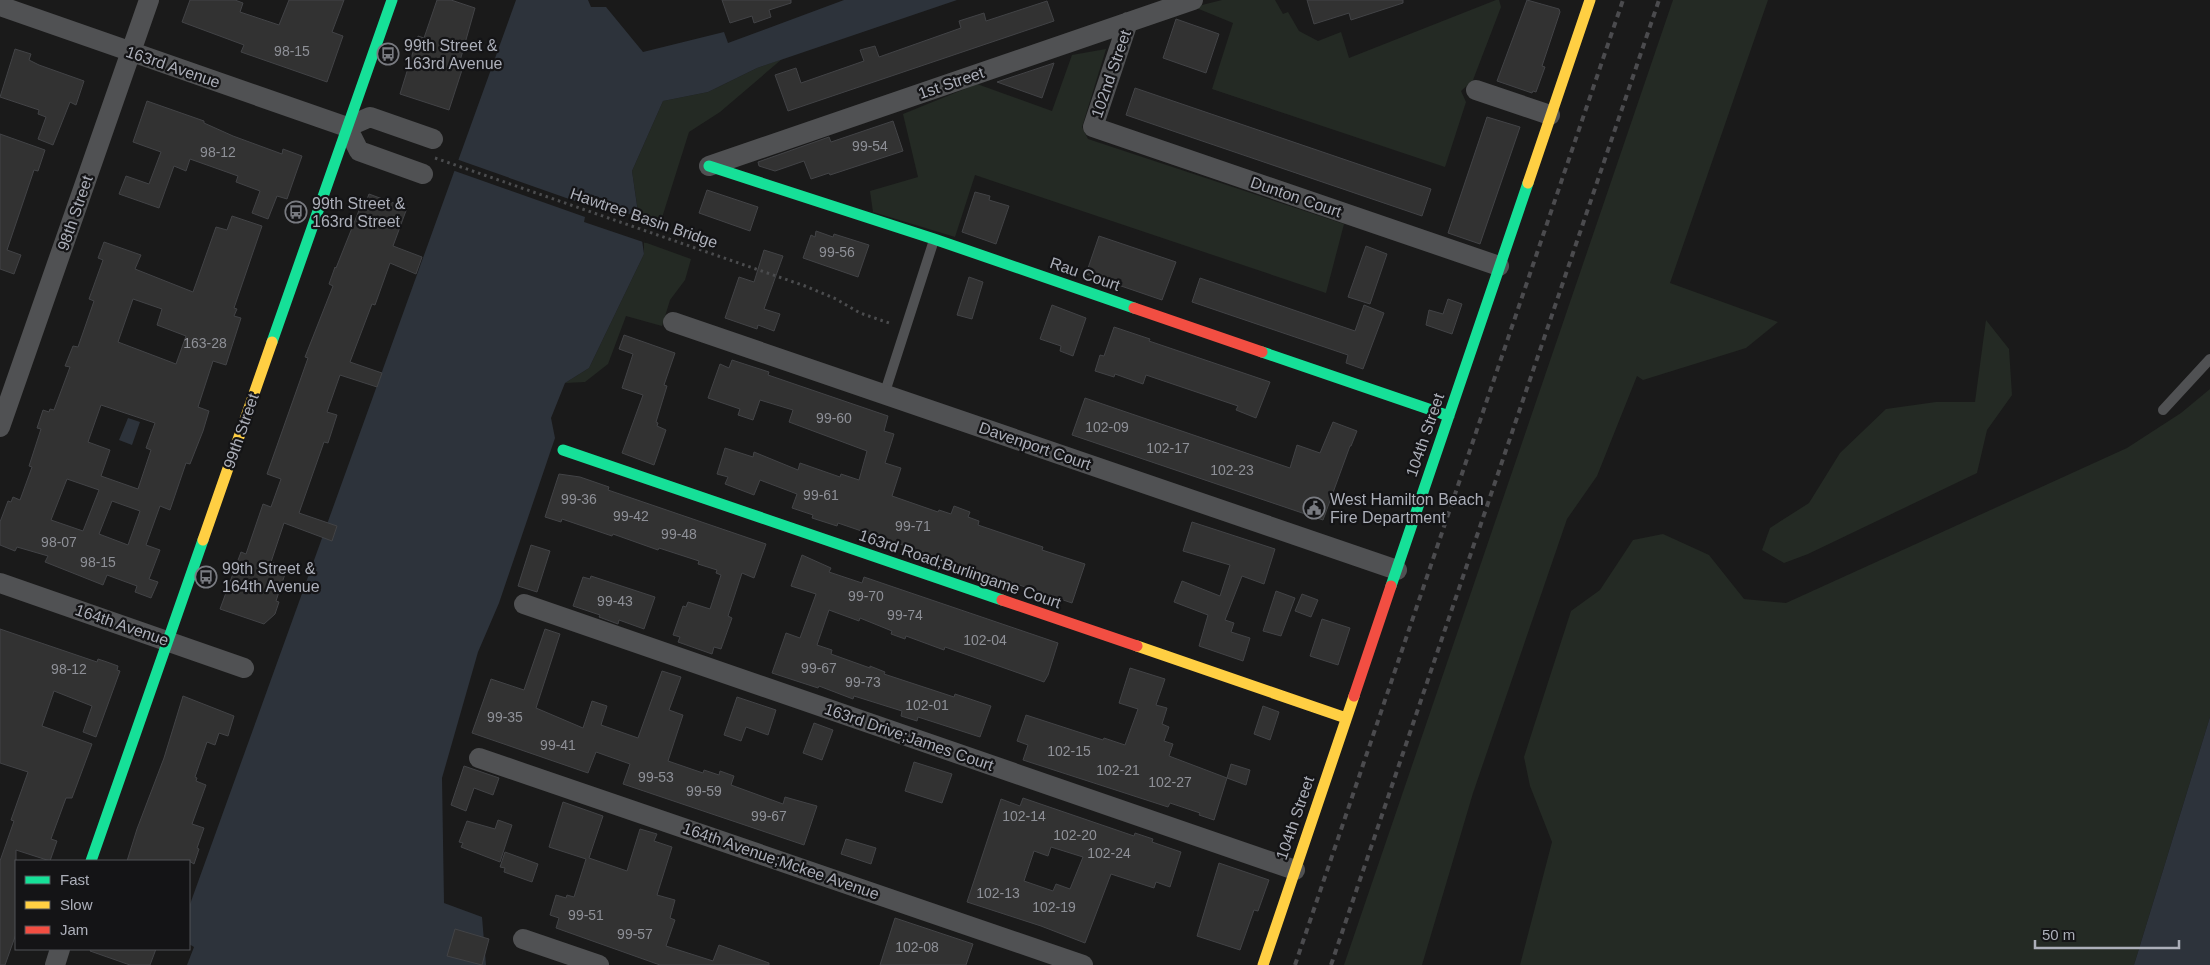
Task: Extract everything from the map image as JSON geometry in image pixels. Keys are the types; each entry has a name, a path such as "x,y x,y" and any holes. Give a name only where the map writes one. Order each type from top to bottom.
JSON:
{"street":[{"name":"98th Street","path":"0,427 149,0"},
{"name":"99th Street","path":"91,860 392,0"},
{"name":"1st Street","path":"709,166 1193,0"},
{"name":"104th Street","path":"1263,965 1590,0"},
{"name":"163rd Avenue","path":"0,6 347,127"},
{"name":"102nd Street","path":"1093,127 1128,22"},
{"path":"1476,90 1550,115"},
{"path":"370,117 428,156 359,151 347,127 370,117"},
{"name":"Dunton Court","path":"1093,127 1499,266"},
{"name":"Rau Court","path":"709,166 934,240 1449,416"},
{"name":"Davenport Court","path":"673,322 1397,570"},
{"name":"163rd Road;Burlingame Court","path":"563,450 1346,718"},
{"name":"164th Avenue","path":"0,583 244,668"},
{"name":"163rd Drive;James Court","path":"524,604 1295,870"},
{"name":"164th Avenue;Mckee Avenue","path":"479,758 1083,965"},
{"path":"523,939 599,965"},
{"path":"54,965 60,950"}],"lane":[{"path":"884,395 934,240"},
{"path":"2163,410 2210,359"}],"path":[{"name":"Hawtree Basin Bridge","path":"428,156 805,286 836,298 860,313 906,328"}],"shaded area":[{"path":"516,0 588,0 591,7 606,7 643,52 724,32 728,43 844,0 957,0 757,68 708,92 663,101 632,171 644,254 589,368 565,383 551,418 555,438 499,603 478,652 442,778 444,903 482,917 486,965 187,965 194,947 190,945 190,904"},
{"path":"1222,0 1275,0 1283,14 1288,12 1299,31 1318,41 1341,32 1349,58 1496,0 1499,0 1501,7 1473,80 1461,91 1466,102 1445,167 1212,89 1233,23 1194,7"},
{"path":"1673,0 1768,0 1670,283 1778,322 1746,348 1643,380 1637,376 1597,476 1567,519 1473,793 1422,965 1344,965"},
{"path":"1106,49 1082,127 1088,139 1344,224 1326,293 975,175 955,237 873,212 870,191 918,177 903,114 977,84 1052,111 1072,55"},
{"path":"782,59 720,112 689,132 660,224 639,218 632,171 663,101 708,92 757,68"},
{"path":"644,242 691,259 685,280 670,300 662,326 626,316 608,364 585,382 565,383 589,368 644,254"},
{"path":"1986,320 2009,349 2012,395 1987,430 1977,473 1808,554 1784,563 1762,550 1770,528 1809,503 1840,453 1886,409 1936,402 1975,402"},
{"path":"2210,389 2210,717 2134,965 1520,965 1552,842 1530,786 1524,757 1571,611 1600,590 1633,540 1663,534 1709,555 1744,599 1786,603 2127,448 2181,413"},
{"path":"128,418 140,422 132,445 119,440"},
{"path":"2210,717 2210,965 2134,965"}],"pier":[{"path":"456,159 589,206 591,201 641,218 646,243 584,222 585,217 452,170"}],"building":[{"path":"190,0 235,0 243,3 240,12 279,25 289,0 344,0 332,32 343,36 327,82 241,52 244,45 182,22"},
{"path":"437,0 451,0 475,8 458,68 462,70 449,110 400,94 418,36 424,38"},
{"path":"722,0 791,0 791,3 769,10 771,17 754,23 752,16 730,23"},
{"path":"1307,0 1403,0 1403,3 1351,20 1349,13 1314,24"},
{"path":"1527,0 1559,9 1560,12 1542,66 1545,67 1536,92 1533,91 1532,93 1497,81"},
{"path":"1047,1 1054,21 788,111 775,75 796,68 801,83 864,61 860,50 875,46 879,57 961,28 959,21 984,13 986,21"},
{"path":"1176,19 1219,34 1206,73 1163,58"},
{"path":"15,49 31,54 29,60 39,65 84,81 76,105 70,102 53,145 38,139 46,117 38,114 39,110 0,97"},
{"path":"1054,63 1042,98 997,82"},
{"path":"1135,88 1431,189 1422,216 1126,115"},
{"path":"147,101 204,121 204,123 233,136 282,154 283,149 302,156 287,199 277,196 268,219 252,213 260,191 236,182 238,176 190,159 186,171 174,166 159,208 119,194 126,176 149,184 161,152 133,142"},
{"path":"1487,117 1520,127 1480,244 1448,233"},
{"path":"893,121 903,151 830,175 829,173 811,179 804,161 775,171 759,166 758,162 829,137 831,142"},
{"path":"0,134 45,150 38,171 34,170 7,250 21,255 14,274 0,269"},
{"path":"707,190 758,207 750,231 699,213"},
{"path":"975,192 990,196 989,200 1009,206 996,244 962,232"},
{"path":"369,194 407,208 393,246 422,257 416,274 390,263 375,305 372,304 350,362 382,373 377,387 340,375 327,412 337,415 328,443 324,442 299,513 337,526 332,541 284,523 271,562 287,568 276,601 279,602 275,614 264,624 220,609 241,552 246,554 263,504 271,507 281,479 267,474 308,358 305,357 333,286 329,284 335,267 362,203 365,204"},
{"path":"232,216 262,226 234,308 237,309 234,316 241,318 226,365 213,361 198,407 209,411 203,431 190,464 186,463 170,510 160,506 146,545 160,550 149,579 158,582 151,598 135,592 137,586 107,575 103,585 45,562 48,556 17,547 15,551 0,545 0,522 8,501 11,502 13,497 20,500 32,467 29,466 41,429 37,428 43,410 49,412 50,409 54,410 70,367 65,366 73,346 78,347 94,301 89,299 103,260 98,258 104,242 141,255 135,269 193,292 216,227 227,230","holes":["133,299 162,309 157,325 186,336 176,364 118,342","101,405 155,423 146,448 151,450 138,489 101,476 110,450 88,442","67,479 99,490 83,531 51,520","112,501 140,511 128,545 99,534"]},
{"path":"816,231 833,237 834,234 869,245 858,277 803,258 811,235 815,237"},
{"path":"1099,236 1176,262 1162,300 1086,274"},
{"path":"1366,246 1387,254 1370,304 1348,297"},
{"path":"764,250 783,256 764,309 780,314 774,331 758,325 757,329 725,318 739,277 754,282"},
{"path":"969,277 983,282 972,319 957,315"},
{"path":"1200,278 1355,331 1364,305 1384,313 1363,369 1346,363 1348,355 1192,302"},
{"path":"1448,299 1462,304 1452,334 1426,325 1429,310 1443,314"},
{"path":"1052,305 1086,318 1073,356 1060,351 1061,346 1040,339"},
{"path":"1114,327 1150,339 1149,341 1270,382 1256,418 1236,410 1238,406 1146,375 1143,384 1115,374 1114,377 1095,371 1100,355 1104,356"},
{"path":"624,335 675,353 664,385 667,386 656,422 658,423 657,426 666,430 654,465 622,453 643,395 622,388 633,354 619,349"},
{"path":"732,360 769,372 768,375 888,416 884,431 894,434 885,463 901,468 892,496 938,512 939,510 951,514 954,506 970,512 968,517 979,521 978,525 1043,547 1042,550 1085,564 1072,603 838,523 837,526 812,518 813,515 792,508 797,494 760,480 754,495 725,484 728,477 717,474 725,448 753,457 754,452 798,470 800,463 840,477 841,474 859,480 867,451 789,422 793,410 760,400 753,420 738,415 740,409 708,398 720,364 729,368"},
{"path":"1085,398 1290,468 1297,445 1320,453 1333,422 1357,431 1323,520 1072,435"},
{"path":"559,474 580,477 609,487 608,490 766,544 754,578 742,573 728,616 732,618 721,649 714,647 712,654 678,642 680,637 673,635 683,606 686,607 688,602 710,609 721,575 716,573 717,570 698,564 699,561 659,548 658,550 562,519 561,522 545,517"},
{"path":"1192,522 1275,549 1264,584 1242,576 1225,620 1234,623 1231,632 1250,638 1243,661 1199,646 1208,615 1174,602 1182,581 1220,596 1230,565 1183,551"},
{"path":"531,545 550,551 537,592 518,586"},
{"path":"802,555 831,568 829,572 862,583 864,577 1058,643 1048,675 1044,682 945,647 944,650 906,636 905,639 891,634 892,631 860,618 859,621 829,610 817,645 832,650 831,654 870,668 870,666 885,672 884,674 954,697 955,694 991,706 980,737 918,717 917,721 901,716 902,711 854,696 853,699 819,686 818,688 772,673 786,633 800,638 816,594 791,586"},
{"path":"591,576 655,597 644,629 619,620 618,624 599,617 600,615 573,606 583,577 590,579"},
{"path":"1276,591 1295,598 1281,636 1263,631"},
{"path":"1302,594 1318,600 1311,617 1295,611"},
{"path":"1322,619 1350,628 1338,665 1310,656"},
{"path":"0,629 97,662 98,659 118,666 117,670 120,671 96,737 83,732 92,706 54,691 42,726 92,744 72,798 66,798 51,839 57,841 50,860 16,850 15,937 5,965 0,965 0,861 14,821 11,820 28,772 0,763"},
{"path":"545,629 560,634 536,708 583,728 592,701 607,706 601,725 638,738 662,671 681,677 669,710 683,715 668,761 703,773 704,770 719,775 720,771 734,776 731,785 783,804 785,797 817,806 804,845 623,784 630,764 596,752 588,773 472,733 491,679 524,690"},
{"path":"1130,668 1165,679 1156,705 1167,708 1162,724 1169,727 1164,741 1173,744 1169,756 1227,778 1214,820 1170,803 1168,807 1023,760 1028,745 1017,741 1026,715 1103,740 1104,738 1125,745 1138,709 1119,703"},
{"path":"183,696 234,716 228,736 219,733 215,745 207,742 195,777 197,778 196,781 206,785 192,824 204,828 194,864 190,860 127,860 164,758"},
{"path":"737,697 776,710 768,735 746,727 741,741 724,735"},
{"path":"1263,706 1279,712 1270,740 1254,734"},
{"path":"814,723 833,730 822,760 803,753"},
{"path":"914,762 952,774 942,803 905,791"},
{"path":"1231,764 1250,770 1246,785 1227,778"},
{"path":"464,766 499,778 493,795 474,788 466,811 451,805"},
{"path":"1023,798 1134,836 1135,833 1153,839 1152,842 1181,852 1170,887 1156,882 1154,888 1111,874 1085,943 1041,926 967,902 1001,799 1020,806","holes":["1051,847 1083,857 1070,889 1056,884 1053,891 1024,881 1034,851 1048,856"]},
{"path":"563,802 603,816 589,858 627,871 640,829 657,834 654,841 672,847 657,895 675,900 670,918 675,920 666,946 713,961 719,945 769,963 769,965 660,965 556,928 559,918 550,915 556,895 566,898 567,895 574,897 586,859 549,847"},
{"path":"498,820 512,825 500,862 461,847 463,843 459,842 467,821 495,829"},
{"path":"846,839 876,848 871,864 841,854"},
{"path":"505,852 538,864 532,882 504,872 505,868 500,867"},
{"path":"1219,863 1269,880 1258,911 1254,910 1240,950 1197,936"},
{"path":"895,918 973,944 966,965 880,965"},
{"path":"455,929 489,939 482,965 447,956"},
{"path":"156,950 150,965 130,965 90,951"}],"railway":[{"path":"1295,965 1623,0"},
{"path":"1331,965 1659,0"}],"traffic: fast":[{"path":"272,342 392,0"},
{"path":"709,166 934,239 1134,308"},
{"path":"1391,586 1528,183"},
{"path":"1262,352 1449,416"},
{"path":"563,450 1002,600"},
{"path":"91,860 203,540"}],"traffic: slow":[{"path":"1528,183 1590,0"},
{"path":"203,540 272,342"},
{"path":"1137,646 1346,718"},
{"path":"1263,965 1354,696"}],"traffic: jam":[{"path":"1134,308 1262,352"},
{"path":"1354,696 1391,586"},
{"path":"1002,600 1137,646"}],"place":[{"name":"99th Street & 163rd Avenue","path":"388,54"},
{"name":"99th Street & 163rd Street","path":"296,212"},
{"name":"West Hamilton Beach Fire Department","path":"1314,508"},
{"name":"99th Street & 164th Avenue","path":"206,577"}]}
